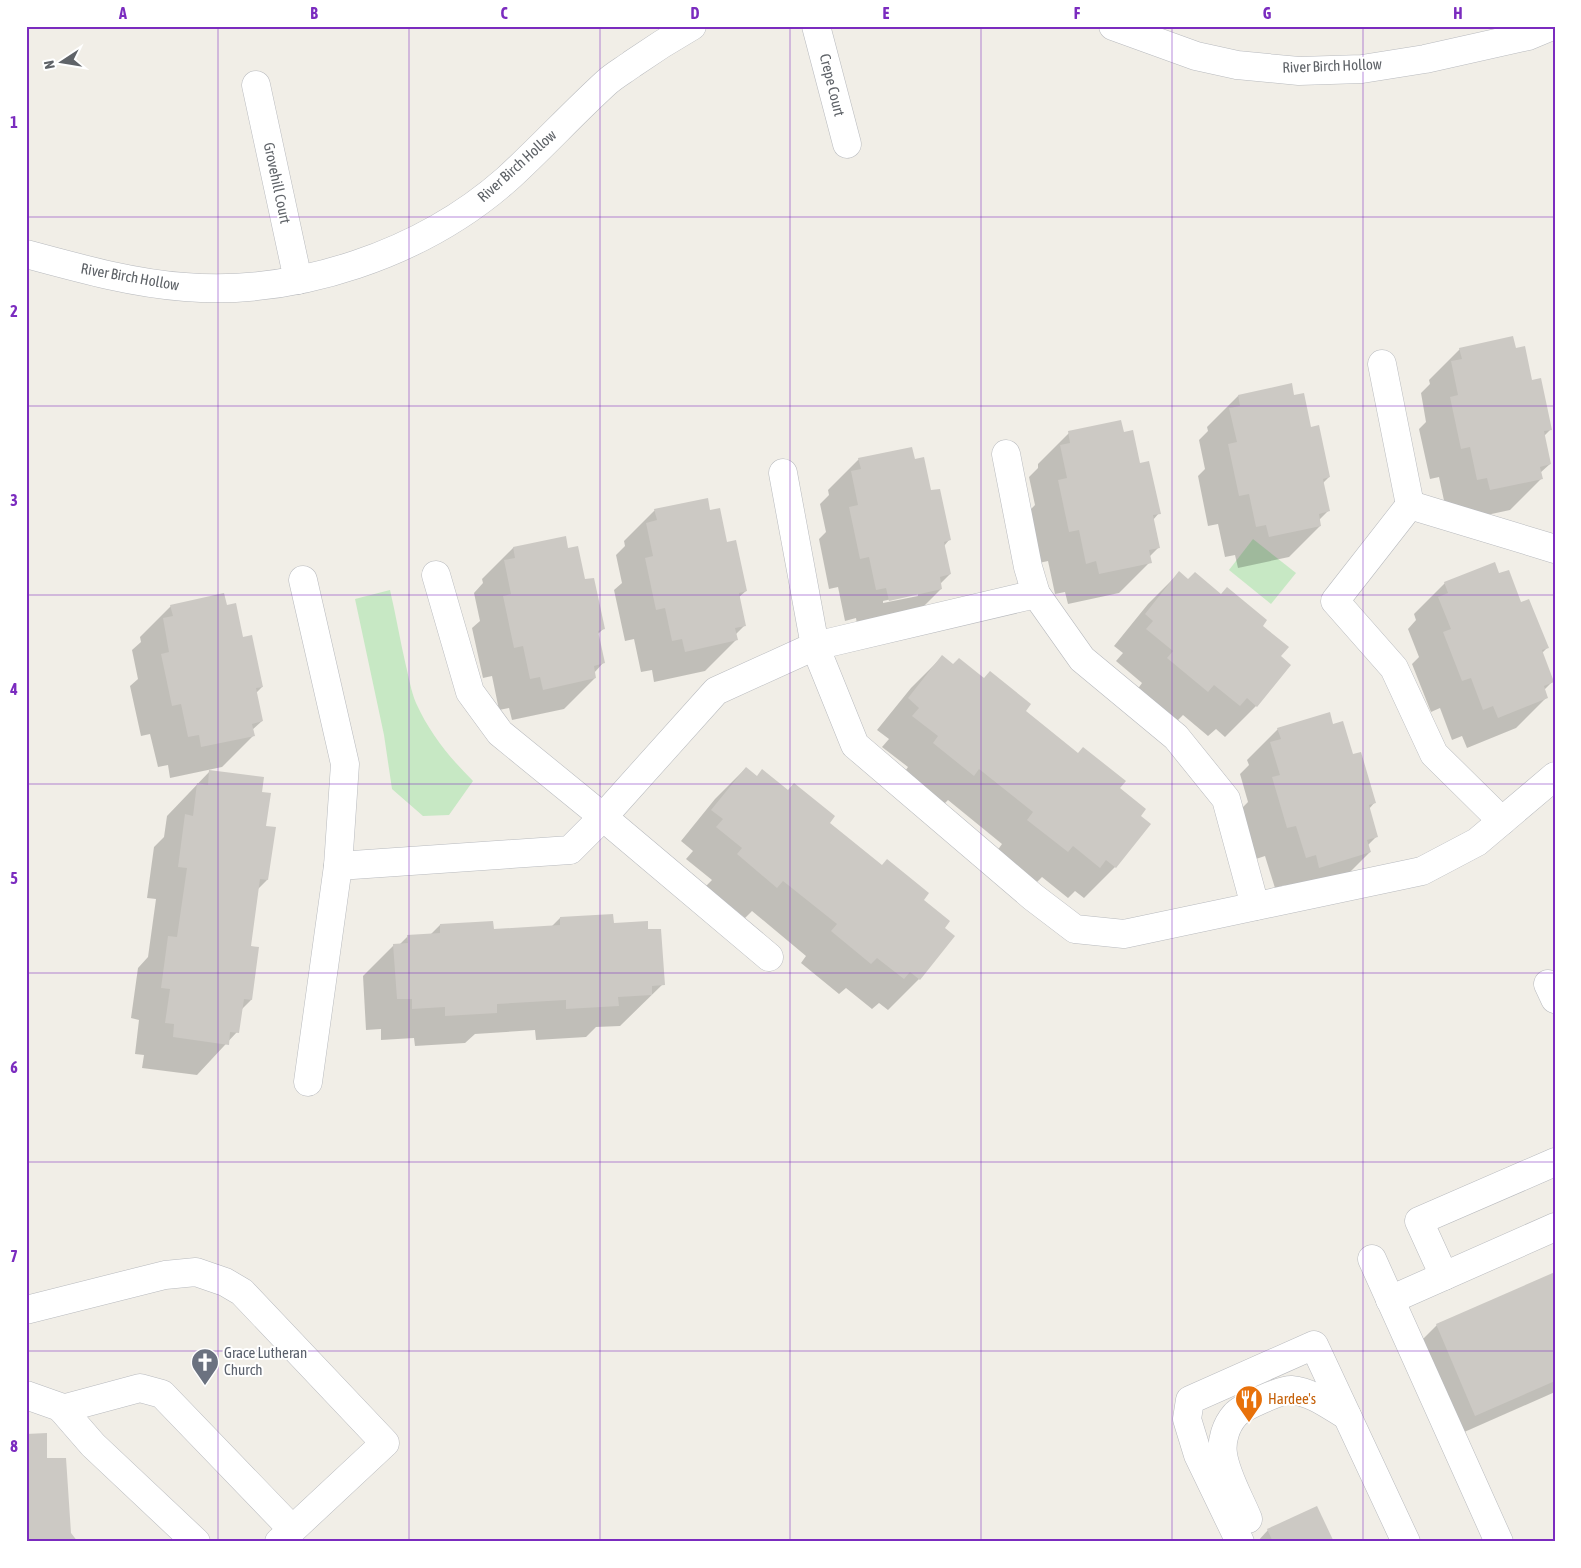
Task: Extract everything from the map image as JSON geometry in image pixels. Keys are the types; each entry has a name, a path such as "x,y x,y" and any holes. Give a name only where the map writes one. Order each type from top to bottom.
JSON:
{"street":[{"name":"River Birch Hollow","path":"26,254 104,275 185,287 244,287 298,280 370,260 426,234 468,208 506,180 609,81 664,41 692,26"},
{"name":"Crepe Court","path":"816,26 847,144"},
{"name":"River Birch Hollow","path":"1112,26 1196,56 1237,65 1299,71 1362,69 1424,59 1528,36 1552,26"},
{"name":"Grovehill Court","path":"256,85 298,280"},
{"path":"1382,364 1410,505 1335,601 1394,668 1434,754 1502,821"},
{"path":"1006,454 1028,567 1036,594 1082,659 1176,737 1226,799 1255,906"},
{"path":"783,473 815,646 855,745 1033,897 1075,930 1124,934 1422,871 1478,842 1555,776"},
{"path":"1410,505 1555,549"},
{"path":"436,575 470,692 500,734 603,817 769,957"},
{"path":"303,580 345,764 338,866 308,1082"},
{"path":"338,866 570,850 603,817 716,691 815,646 1036,594"},
{"path":"1444,1276 1419,1221 1555,1162"},
{"path":"1390,1300 1555,1228"},
{"path":"1372,1259 1499,1542"},
{"path":"26,1310 165,1275 196,1272 225,1282 242,1292 385,1443 286,1536 162,1394 140,1388 62,1409"},
{"path":"1240,1542 1198,1455 1187,1419 1190,1400 1314,1345 1406,1542"},
{"path":"1258,1542 1228,1472 1223,1454 1224,1434 1236,1414 1268,1396 1290,1390 1315,1396 1347,1416"},
{"path":"26,1395 60,1406 94,1445 196,1542"}],"green space":[{"path":"1253,539 1296,573 1271,604 1229,570"},
{"path":"390,590 409,680 416,703 441,745 473,781 449,815 423,816 392,789 384,735 355,599"}],"building":[{"path":"1513,336 1516,348 1525,346 1532,380 1541,378 1552,430 1544,431 1551,464 1540,467 1543,479 1490,490 1487,478 1477,480 1470,447 1461,449 1450,397 1458,395 1451,361 1462,359 1459,348"},
{"path":"1292,383 1294,395 1304,393 1311,427 1319,425 1330,477 1323,479 1330,511 1319,514 1321,526 1269,537 1266,525 1256,527 1249,494 1239,496 1228,444 1237,442 1229,408 1240,406 1238,395"},
{"path":"1121,420 1124,432 1133,430 1140,463 1149,461 1161,514 1153,515 1160,548 1149,550 1152,563 1099,574 1096,561 1086,564 1079,530 1069,532 1058,480 1067,478 1060,445 1070,443 1068,431"},
{"path":"912,447 915,459 924,457 931,490 940,489 951,540 944,542 951,574 940,577 942,589 889,601 886,588 876,590 869,557 860,559 849,507 858,505 851,471 861,469 858,458"},
{"path":"708,498 710,510 720,508 727,542 736,540 747,591 739,593 746,626 735,628 738,640 685,652 682,639 672,641 665,608 656,610 645,558 653,556 646,523 657,520 654,509"},
{"path":"566,536 568,548 578,546 585,579 594,578 605,629 598,631 605,663 594,666 596,678 543,690 540,677 530,679 523,646 514,648 503,596 511,594 504,560 515,558 513,547"},
{"path":"1495,562 1499,573 1509,570 1521,602 1529,599 1549,648 1542,650 1554,682 1544,686 1548,698 1498,718 1493,706 1483,710 1471,678 1462,681 1443,632 1451,629 1438,597 1448,593 1444,582"},
{"path":"1179,571 1188,579 1195,572 1221,594 1227,587 1267,620 1263,626 1289,647 1281,656 1291,665 1257,707 1247,698 1240,706 1214,685 1208,692 1167,658 1173,651 1146,629 1153,621 1145,614"},
{"path":"224,593 227,605 236,603 243,637 252,635 263,687 256,688 263,721 252,724 255,736 201,747 199,735 188,737 181,704 172,706 161,654 169,652 163,618 173,616 170,605"},
{"path":"942,655 953,664 959,658 984,678 990,671 1031,704 1026,711 1078,753 1083,747 1126,781 1120,788 1146,809 1141,816 1151,824 1116,868 1106,860 1100,868 1073,846 1068,852 1027,820 1033,812 979,769 974,776 933,743 938,736 912,716 919,708 908,698"},
{"path":"1330,712 1333,724 1343,721 1353,754 1361,752 1376,803 1369,805 1378,837 1367,840 1371,852 1319,868 1316,855 1306,858 1296,826 1287,828 1272,777 1280,775 1270,742 1281,739 1277,728"},
{"path":"746,767 757,776 762,769 788,790 794,783 835,816 830,823 882,865 887,859 929,893 924,900 950,921 945,928 955,936 920,980 910,972 904,979 877,958 871,964 831,931 837,924 783,881 777,888 737,854 742,848 716,827 723,819 711,810"},
{"path":"209,770 264,777 262,792 271,793 266,826 276,827 268,880 260,879 251,946 259,947 252,1000 244,999 239,1033 230,1032 229,1045 173,1037 174,1024 165,1023 170,989 161,988 168,936 177,937 187,868 178,867 185,814 193,816 197,783 208,785"},
{"path":"613,914 614,923 648,921 648,929 661,929 665,985 652,986 652,995 618,997 619,1006 566,1009 566,1000 497,1004 497,1013 445,1016 445,1007 412,1009 412,999 397,999 393,944 408,943 407,935 440,933 440,924 493,921 494,929 560,925 560,917"},
{"path":"1555,1272 1555,1381 1475,1416 1436,1324"},
{"path":"47,1433 47,1458 66,1458 71,1533 78,1542 26,1542 26,1434"},
{"path":"1317,1506 1334,1542 1273,1542 1267,1529"}],"place":[{"name":"Grace Lutheran Church","path":"205,1386"},
{"name":"Hardee's","path":"1249,1423"}]}
